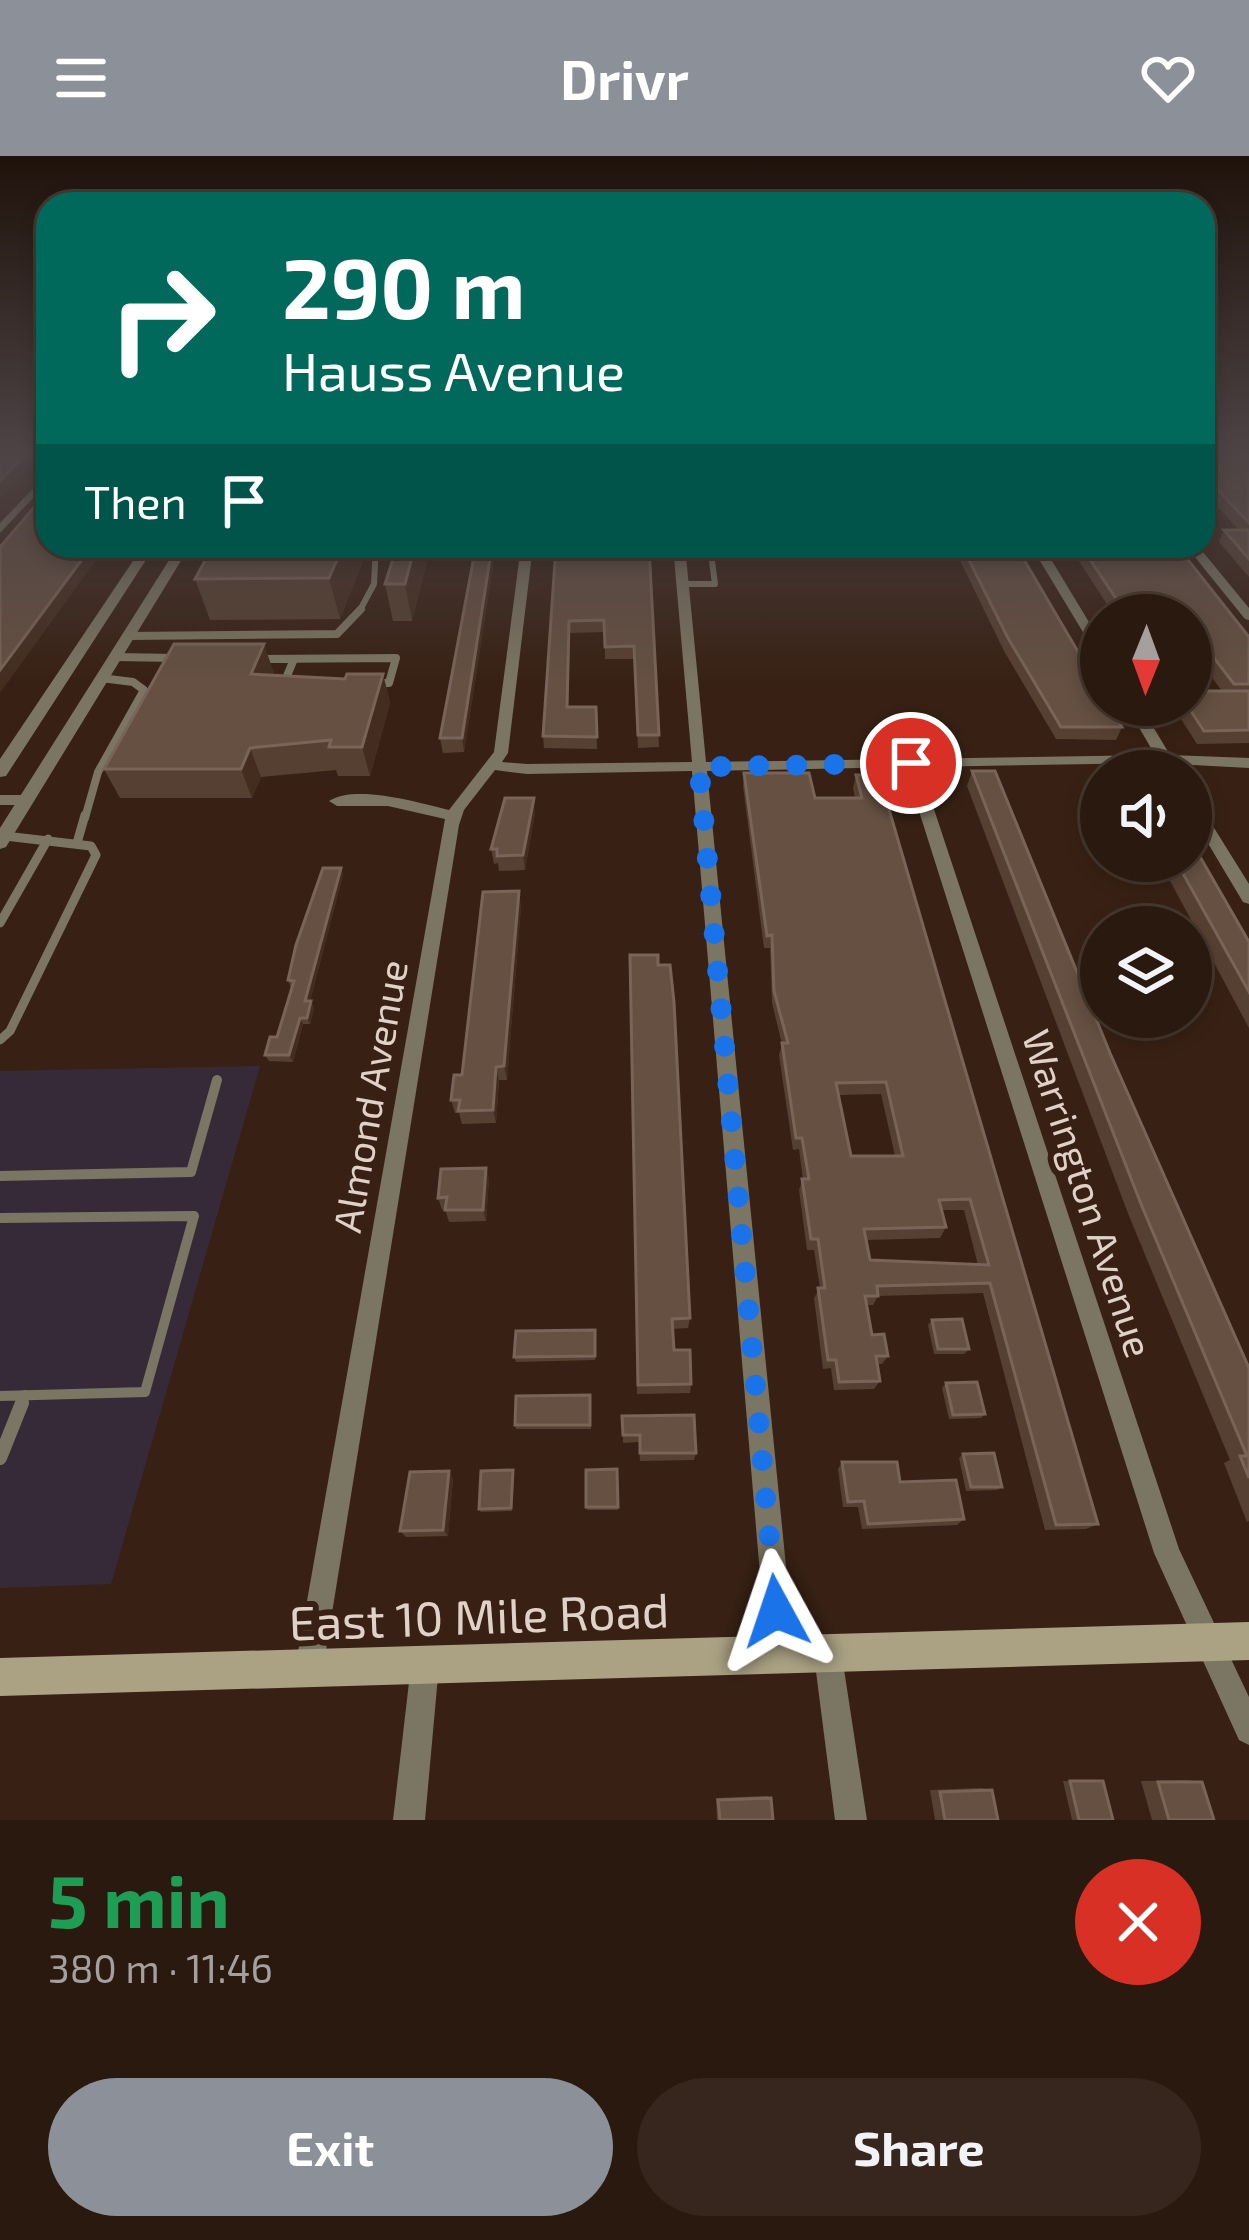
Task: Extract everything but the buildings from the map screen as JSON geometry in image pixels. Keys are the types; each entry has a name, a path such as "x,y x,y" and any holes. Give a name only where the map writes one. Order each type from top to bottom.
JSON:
{"main road":[{"name":"East 10 Mile Road","path":"0,1677 308,1672 1249,1641"}],"street":[{"path":"0,772 141,558"},
{"path":"2,839 176,558"},
{"name":"Almond Avenue","path":"308,1672 453,816 492,765 504,739 526,558"},
{"path":"680,558 781,1658"},
{"path":"1044,558 1080,617"},
{"path":"1202,558 1249,616"},
{"name":"Warrington Avenue","path":"911,763 1167,1553 1204,1643 1249,1730"},
{"path":"1212,765 1249,764"},
{"path":"492,765 518,769 1080,765"},
{"path":"0,800 26,800"},
{"path":"337,801 388,801 453,816"},
{"path":"1212,837 1249,898"},
{"path":"828,1656 851,1820"},
{"path":"410,1820 425,1665"}],"lane":[{"path":"127,635 337,634 375,590 378,558"},
{"path":"682,584 715,584 712,558"},
{"path":"114,657 186,658"},
{"path":"248,659 396,658 389,683 368,683"},
{"path":"294,659 284,683 305,683"},
{"path":"77,843 98,772 144,690 134,682 101,678"},
{"path":"0,1040 10,1030 96,856 91,846 77,843 2,839"},
{"path":"0,923 48,839"},
{"path":"0,1176 191,1172 218,1079"},
{"path":"0,1218 194,1216 145,1392 0,1396"},
{"path":"0,1458 25,1395"}],"shaded area":[{"path":"260,1066 111,1584 0,1588 0,1071"}],"route":[{"path":"776,1611 699,767 911,763"}]}
